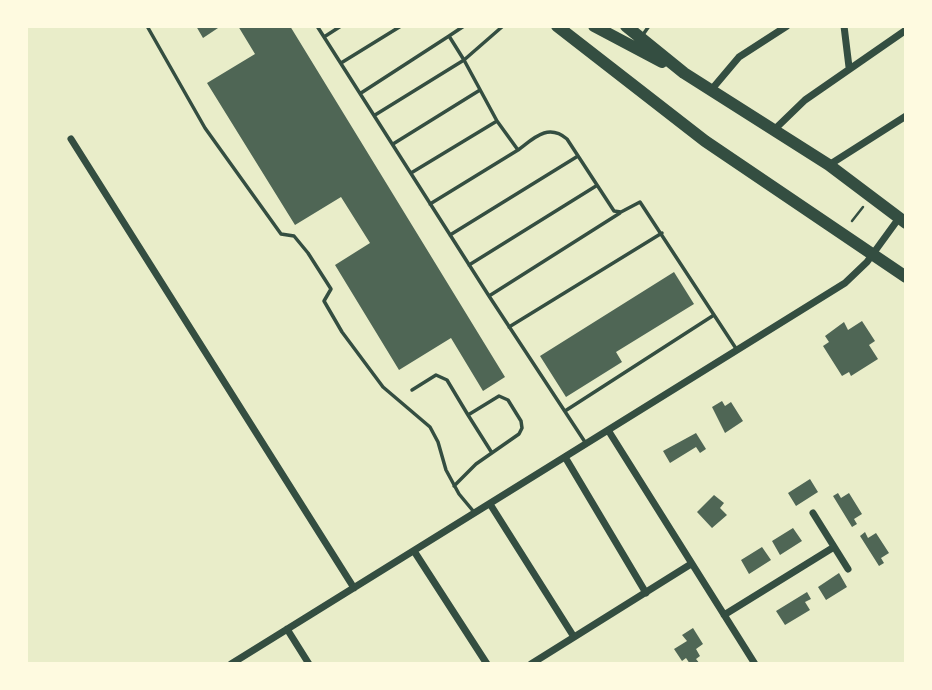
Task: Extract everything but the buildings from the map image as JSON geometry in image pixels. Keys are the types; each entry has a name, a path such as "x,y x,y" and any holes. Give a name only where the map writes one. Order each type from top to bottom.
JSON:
{"main road":[{"path":"558,26 705,141 906,277"},
{"path":"594,26 712,89 830,165 902,221"},
{"path":"626,26 684,73"}],"street":[{"path":"712,89 739,57 787,26"},
{"path":"844,26 849,68"},
{"path":"775,129 805,100 906,30"},
{"path":"830,165 906,116"},
{"path":"71,139 354,588"},
{"path":"231,664 845,283 902,221"},
{"path":"608,430 755,664"},
{"path":"565,457 646,593"},
{"path":"490,504 574,637"},
{"path":"813,513 848,569"},
{"path":"724,615 834,547"},
{"path":"414,551 487,664"},
{"path":"531,664 691,564"},
{"path":"287,629 309,664"}],"lane":[{"path":"147,26 205,128 281,234 294,236 309,253 331,289 324,300 342,332 383,387 430,427 454,486 475,513"},
{"path":"317,26 587,444"},
{"path":"324,37 341,26"},
{"path":"341,63 401,26"},
{"path":"360,93 464,26"},
{"path":"374,115 464,60 503,26"},
{"path":"641,38 649,26"},
{"path":"449,36 497,121 518,150"},
{"path":"393,144 480,90"},
{"path":"411,173 497,121"},
{"path":"430,204 548,131 558,132 567,139 614,211 621,212"},
{"path":"450,235 578,156"},
{"path":"469,265 596,186"},
{"path":"489,296 640,202 737,350"},
{"path":"509,327 662,233"},
{"path":"565,411 714,315"},
{"path":"412,390 436,375 442,376 492,453"},
{"path":"454,486 476,464 519,434 522,428 521,421 508,400 499,396 468,415"}],"path":[{"path":"852,221 863,207"}]}
